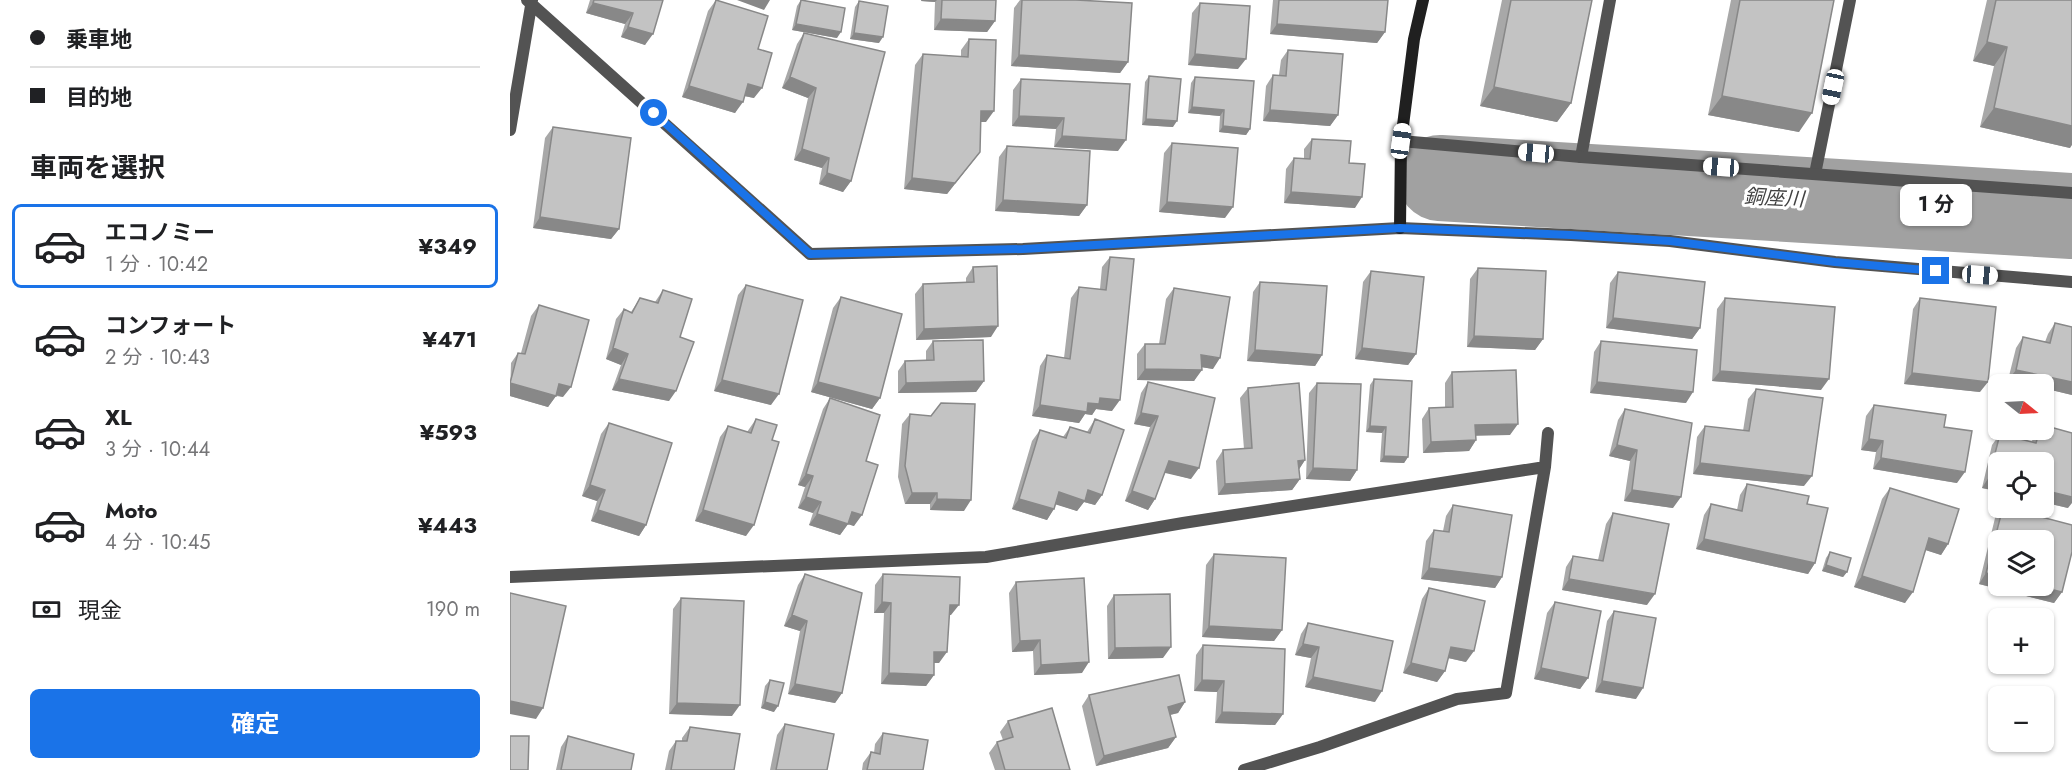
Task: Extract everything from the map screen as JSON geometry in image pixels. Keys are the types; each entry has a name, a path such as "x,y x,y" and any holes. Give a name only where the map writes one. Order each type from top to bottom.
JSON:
{"street":[{"path":"1400,228 1401,141 1414,39 1423,0"},
{"path":"1581,157 1610,0"},
{"path":"1815,174 1850,0"},
{"path":"510,130 530,1"},
{"path":"530,1 810,254 1023,249 1400,228 1670,241 1835,262 2072,282"},
{"path":"1401,141 1581,157 2072,193"},
{"path":"1244,770 1320,747 1457,699 1506,693 1545,467 1548,433"},
{"path":"510,577 986,557 1183,523 1545,467"}],"building":[{"path":"594,0 663,0 653,34 628,27 633,13 593,3"},
{"path":"716,0 768,16 758,49 772,53 762,88 748,84 743,102 689,86"},
{"path":"801,0 845,8 841,32 796,24"},
{"path":"942,0 996,0 995,21 941,19"},
{"path":"1022,0 1132,3 1128,62 1019,55"},
{"path":"1279,0 1388,0 1385,32 1277,24"},
{"path":"1511,0 1592,0 1571,103 1494,87"},
{"path":"1740,0 1834,0 1812,113 1722,96"},
{"path":"1996,0 2072,0 2072,126 1994,108 2007,47 1987,42"},
{"path":"859,1 888,6 883,37 854,33"},
{"path":"1200,3 1250,6 1246,59 1195,54"},
{"path":"804,33 885,52 851,181 827,173 829,158 802,149 816,88 790,77"},
{"path":"969,39 996,40 994,111 981,111 980,152 955,183 912,178 923,54 968,57"},
{"path":"1288,50 1343,54 1338,115 1270,110 1273,75 1286,76"},
{"path":"1149,76 1181,79 1177,121 1146,119"},
{"path":"1195,77 1254,81 1250,129 1223,126 1224,110 1192,107"},
{"path":"1021,79 1130,84 1126,140 1062,136 1064,118 1019,116"},
{"path":"553,127 631,138 619,229 540,217"},
{"path":"1312,139 1351,141 1349,163 1365,164 1362,197 1291,192 1294,158 1310,159"},
{"path":"1172,143 1238,148 1233,207 1167,202"},
{"path":"1007,146 1090,151 1087,205 1003,200"},
{"path":"1110,257 1134,259 1120,400 1100,398 1099,404 1088,403 1087,412 1040,405 1047,355 1070,359 1079,287 1106,290"},
{"path":"997,266 998,326 924,329 923,284 974,282 973,267"},
{"path":"1478,268 1546,271 1543,339 1474,336"},
{"path":"1371,271 1424,277 1416,354 1362,348"},
{"path":"1618,272 1705,282 1700,328 1613,318"},
{"path":"1260,282 1327,286 1322,355 1255,350"},
{"path":"746,285 803,300 779,394 722,380"},
{"path":"1174,288 1230,297 1220,358 1201,355 1202,370 1145,369 1145,344 1165,344"},
{"path":"663,290 692,299 680,337 694,342 676,391 619,379 628,354 613,348 624,309 632,313 640,298 658,303"},
{"path":"841,297 902,314 880,398 818,382"},
{"path":"1725,298 1835,307 1829,379 1720,371"},
{"path":"1920,298 1996,307 1988,382 1912,373"},
{"path":"539,305 589,320 571,387 559,384 556,396 510,383 518,353 525,354"},
{"path":"2055,323 2072,327 2072,382 2054,378 2054,374 2035,374 2016,370 2023,337 2050,343"},
{"path":"983,340 984,381 906,383 905,361 934,360 933,341"},
{"path":"1601,341 1697,350 1693,392 1597,382"},
{"path":"1516,370 1518,424 1475,425 1476,440 1431,442 1429,408 1453,407 1452,372"},
{"path":"1374,379 1412,381 1408,457 1384,456 1386,427 1370,426"},
{"path":"1148,382 1215,398 1199,468 1169,461 1155,499 1132,491 1158,416 1141,413"},
{"path":"1299,383 1305,460 1298,461 1300,479 1225,484 1223,450 1252,448 1248,388"},
{"path":"1317,383 1361,384 1357,470 1313,468"},
{"path":"1756,389 1823,398 1812,476 1700,463 1705,426 1749,431"},
{"path":"830,398 880,415 866,461 878,465 862,515 852,512 848,524 817,514 821,502 806,497 813,476 806,474"},
{"path":"941,403 975,404 971,500 937,499 937,493 912,493 905,466 910,414 931,416"},
{"path":"1874,405 1946,415 1944,427 1972,431 1965,472 1881,458 1883,441 1869,439"},
{"path":"1625,409 1692,423 1681,497 1632,490 1637,450 1617,445"},
{"path":"756,419 777,425 772,440 779,442 754,525 703,510 728,426 751,433"},
{"path":"1095,419 1124,430 1102,495 1088,490 1085,501 1059,492 1054,509 1019,499 1040,430 1066,438 1070,427 1090,433"},
{"path":"609,423 672,443 646,525 598,510 605,490 590,485"},
{"path":"2054,428 2072,433 2072,497 2054,493 2054,452 1995,452 1998,440 2024,440 2036,443 2037,440 2054,440"},
{"path":"1747,484 1809,496 1807,504 1828,508 1815,563 1704,539 1711,504 1742,511"},
{"path":"1890,488 1959,509 1948,544 1929,538 1913,592 1862,576"},
{"path":"1453,505 1512,515 1502,577 1429,568 1434,530 1449,532"},
{"path":"1613,513 1669,524 1655,594 1569,579 1573,556 1603,561"},
{"path":"2000,518 2045,518 2072,525 2072,552 2062,592 2054,590 2054,530 1997,530"},
{"path":"1830,552 1851,558 1847,572 1826,565"},
{"path":"1214,554 1286,558 1282,630 1209,626"},
{"path":"805,574 862,593 842,693 795,684 807,621 792,615"},
{"path":"883,574 960,577 959,605 950,605 947,652 934,652 934,675 889,673 891,603 882,602"},
{"path":"1084,578 1089,662 1041,665 1040,640 1020,641 1016,582"},
{"path":"1429,588 1485,601 1474,651 1451,647 1445,671 1411,663"},
{"path":"510,593 566,606 543,708 510,701"},
{"path":"1170,594 1171,647 1115,648 1114,595"},
{"path":"681,598 744,601 740,705 677,703"},
{"path":"1555,602 1601,611 1588,678 1541,668"},
{"path":"1614,611 1656,618 1643,688 1602,681"},
{"path":"1308,623 1393,641 1382,691 1313,677 1319,647 1303,644"},
{"path":"1203,645 1285,649 1283,714 1222,712 1224,681 1202,680"},
{"path":"1179,675 1185,702 1168,707 1176,737 1104,756 1089,695"},
{"path":"770,680 784,683 778,706 765,702"},
{"path":"1052,708 1070,770 1005,770 997,742 1013,737 1008,721"},
{"path":"785,724 834,734 827,770 776,770"},
{"path":"690,727 740,734 734,770 671,770 676,741 687,741"},
{"path":"883,733 928,740 923,770 867,770 871,752 880,754"},
{"path":"510,736 529,736 528,770 510,770"},
{"path":"568,736 634,754 631,770 561,770"}],"waterway":[{"name":"銅座川","path":"1440,178 2072,216"}],"route":[{"path":"654,113 810,254 1023,249 1400,228 1670,241 1835,262 1936,271"}]}
